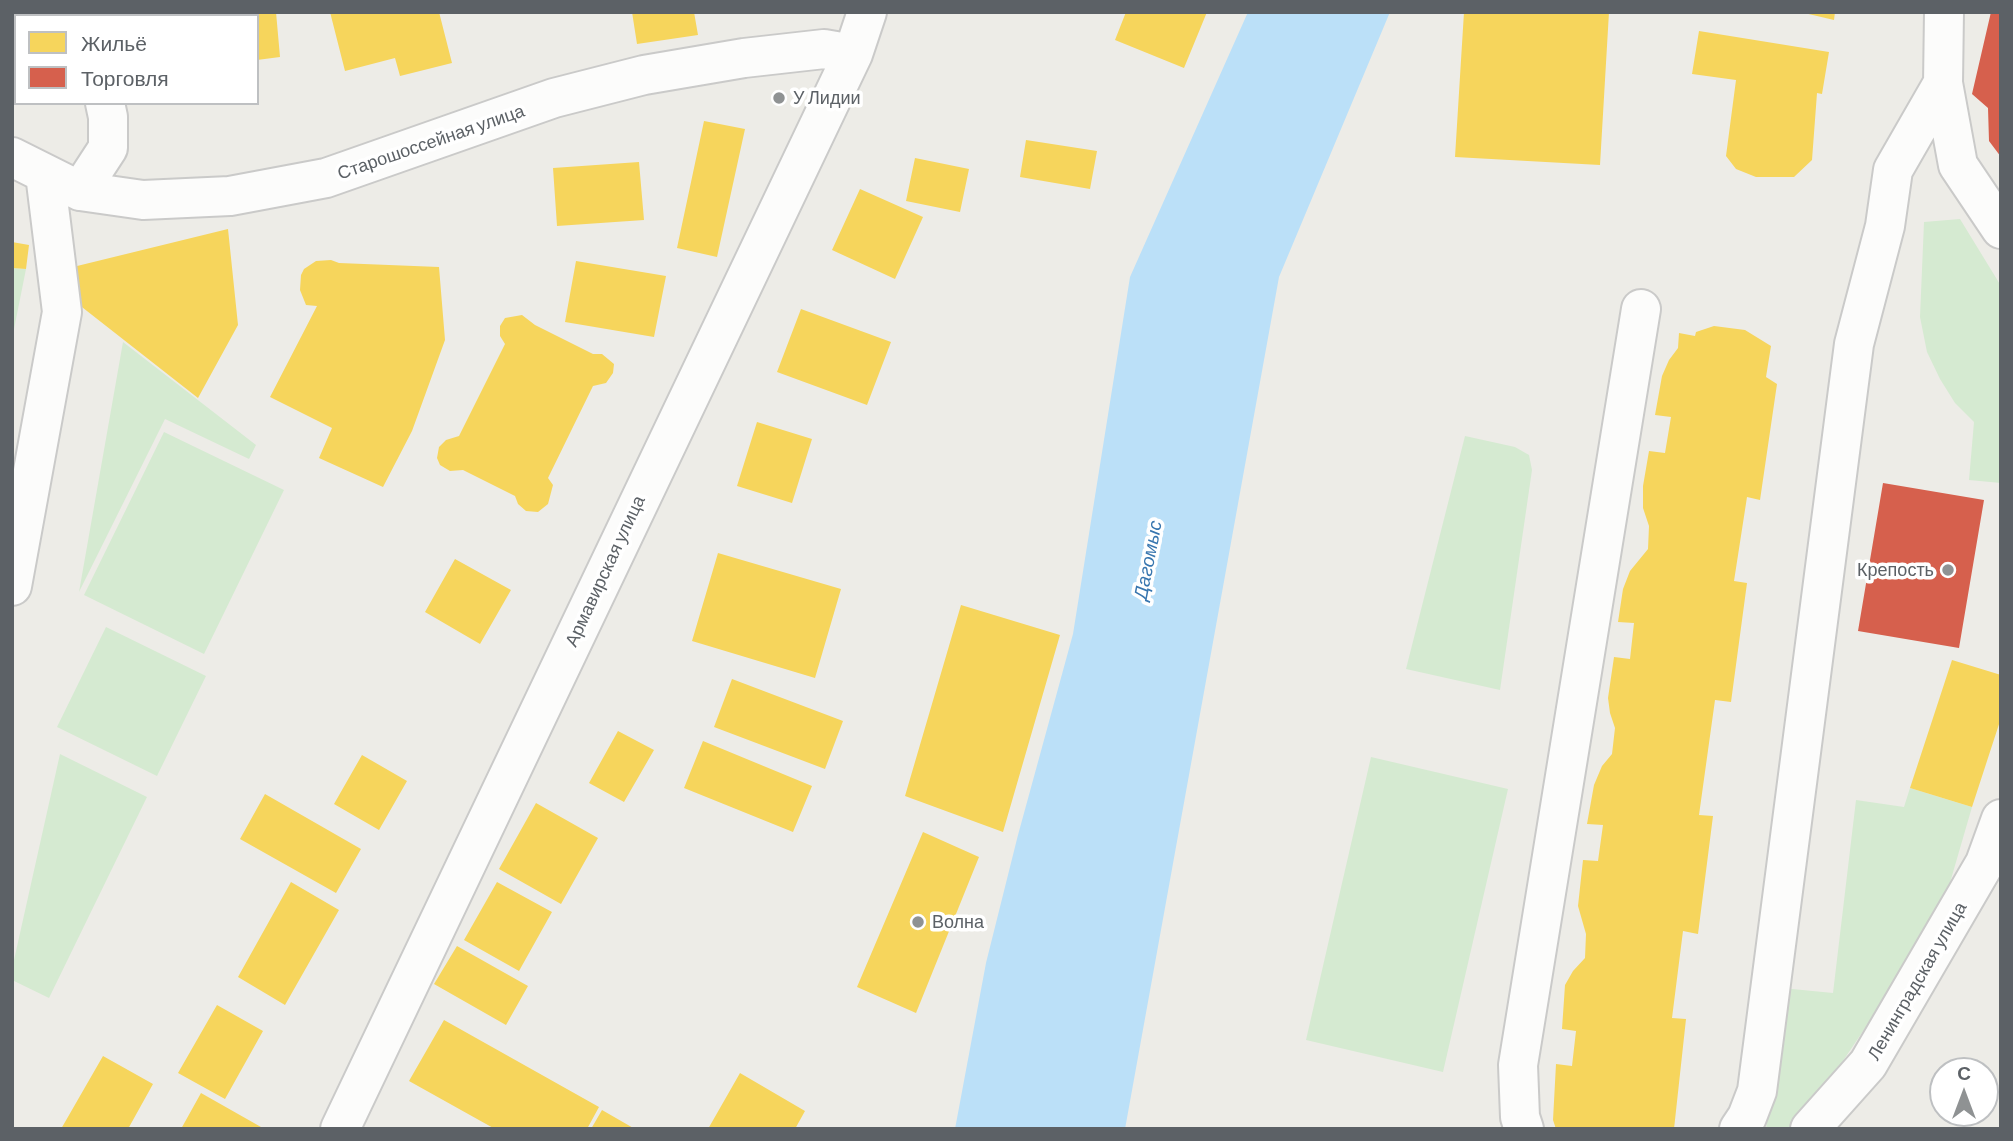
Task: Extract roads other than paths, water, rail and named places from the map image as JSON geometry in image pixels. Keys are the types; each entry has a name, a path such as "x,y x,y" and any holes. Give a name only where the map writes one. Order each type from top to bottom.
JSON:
{"street":[{"name":"Армавирская улица","path":"340,1129 853,54 867,12"},
{"path":"1944,12 1943,83 1958,165 2001,229"},
{"name":"Старошоссейная улица","path":"29,166 80,191 143,200 230,196 326,178 554,98 644,75 744,58 824,50 853,54"},
{"path":"1739,1129 1747,1118 1757,1091 1854,344 1885,226 1893,170 1943,83"},
{"path":"80,191 108,148 105,105"},
{"path":"12,586 62,312 29,166"},
{"path":"1524,1129 1520,1118 1518,1065 1641,309"},
{"name":"Ленинградская улица","path":"1811,1129 1868,1064 1985,863 2001,819"}],"water":[{"name":"Дагомыс","path":"1248,12 1390,12 1279,277 1125,1129 955,1129 986,963 1073,634 1130,277"}],"place":[{"name":"У Лидии","path":"779,98"},
{"name":"Крепость","path":"1948,570"},
{"name":"Волна","path":"918,922"}]}
